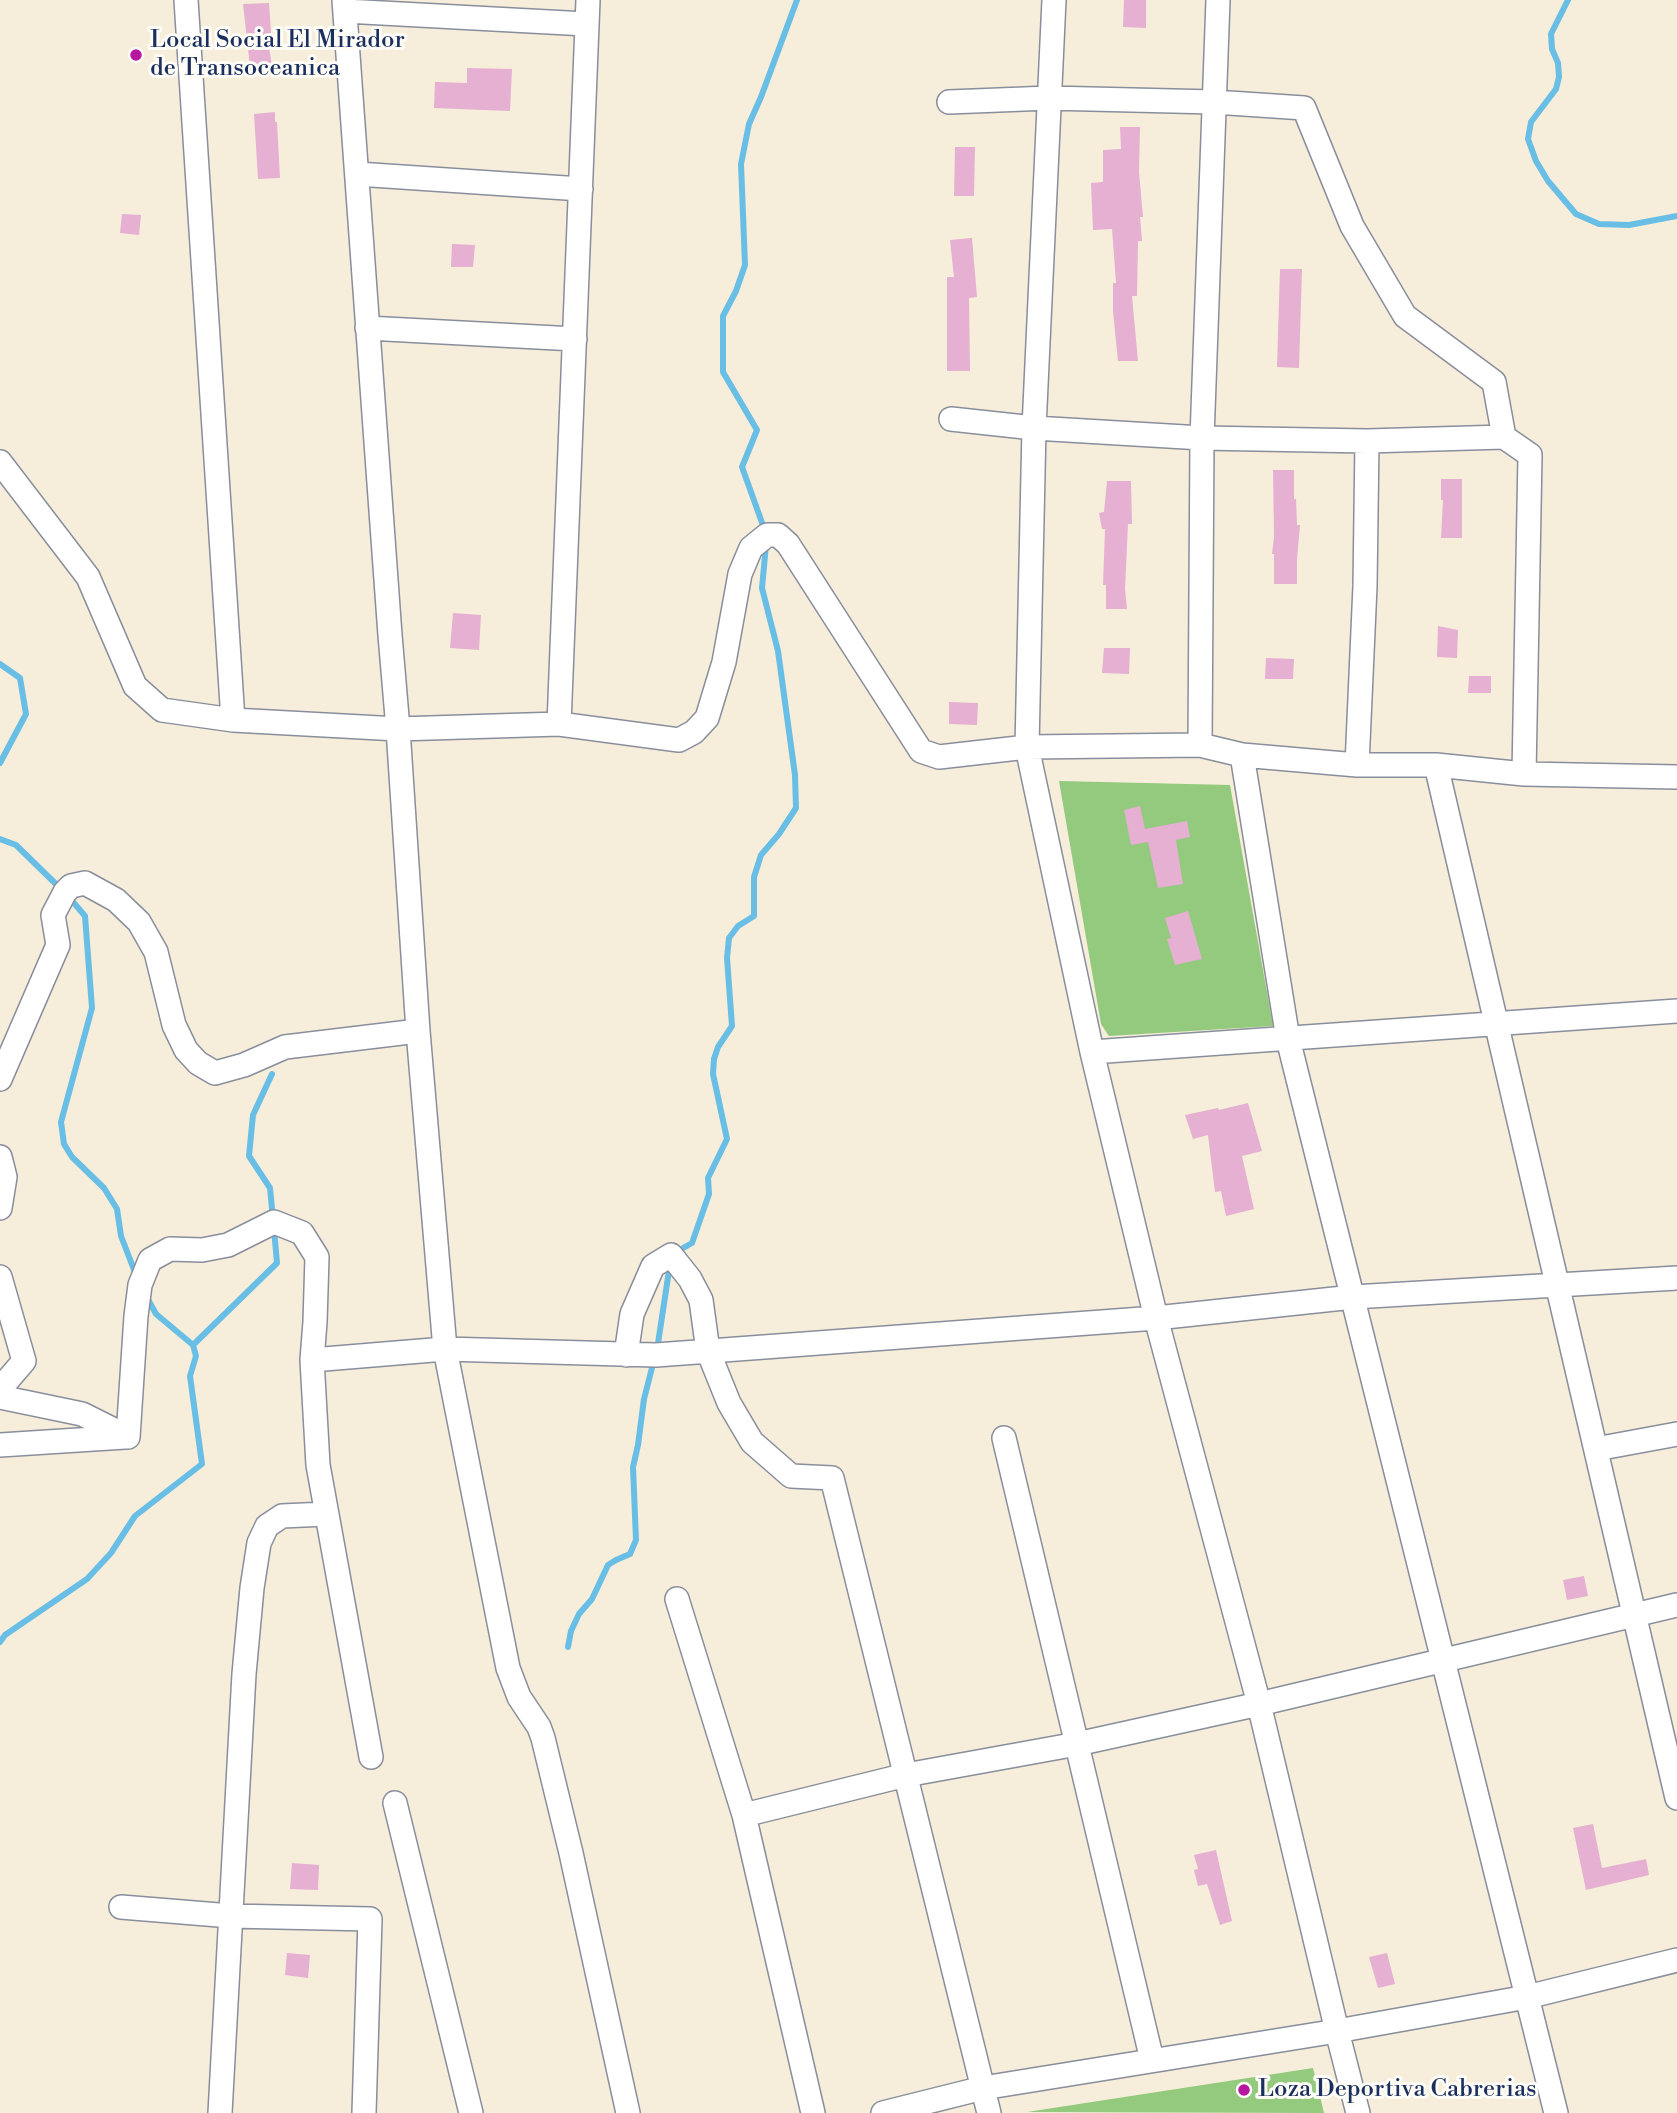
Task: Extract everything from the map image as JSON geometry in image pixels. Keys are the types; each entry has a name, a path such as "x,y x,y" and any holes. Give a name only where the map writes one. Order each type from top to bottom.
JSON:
{"street":[{"path":"186,0 233,720"},
{"path":"559,724 582,189 587,0"},
{"path":"1054,0 1034,428 1027,747 1092,1052 1156,1318 1259,1703 1358,2113"},
{"path":"1200,745 1202,438 1218,0"},
{"path":"586,24 345,6 418,1031 445,1349 508,1668 519,1697 539,1727 543,1738 628,2113"},
{"path":"949,102 1049,98 1214,102 1304,108 1352,226 1405,316 1494,382 1504,437"},
{"path":"357,174 582,189"},
{"path":"368,328 575,339"},
{"path":"951,419 1034,428 1202,438 1367,441 1504,437 1530,455 1524,774"},
{"path":"1357,765 1365,586 1367,441"},
{"path":"0,462 88,577 135,686 162,710 233,720 398,729 559,724 679,740 694,732 707,718 724,663 740,574 751,548 767,535 778,535 788,544 921,751 939,757 1027,747 1200,745 1242,755 1357,765 1436,765 1524,774 1677,777"},
{"path":"1242,755 1288,1039 1556,2113"},
{"path":"1436,765 1676,1786"},
{"path":"0,1079 58,945 53,915 71,886 85,883 116,900 139,922 156,952 174,1025 186,1050 198,1063 215,1073 244,1065 285,1047 418,1031"},
{"path":"1092,1052 1677,1011"},
{"path":"0,1157 5,1177 0,1209"},
{"path":"128,1437 135,1315 140,1284 150,1260 170,1249 202,1250 228,1245 274,1222 302,1233 317,1257 312,1360 318,1465 371,1757"},
{"path":"625,1355 632,1314 653,1266 671,1255 690,1279 701,1300 708,1351 729,1403 752,1442 791,1476 832,1478 989,2113"},
{"path":"0,1277 24,1361 0,1390"},
{"path":"312,1360 445,1349 625,1355 708,1351 1156,1318 1353,1297 1677,1278"},
{"path":"0,1397 82,1414 128,1437"},
{"path":"1596,1449 1677,1434"},
{"path":"0,1445 128,1437"},
{"path":"1004,1438 1153,2060"},
{"path":"220,2113 251,1588 259,1543 267,1526 282,1516 326,1514"},
{"path":"677,1599 744,1815 813,2113"},
{"path":"744,1815 906,1774 1077,1744 1677,1605"},
{"path":"395,1803 471,2113"},
{"path":"121,1907 231,1916 370,1919 364,2113"},
{"path":"883,2113 983,2088 1337,2031 1527,1997 1677,1960"}],"green space":[{"path":"1059,781 1230,785 1273,1026 1109,1036 1101,1024"},
{"name":"Loza Deportiva Cabrerias","path":"1313,2068 1324,2113 1027,2112"}],"building":[{"path":"1124,0 1146,0 1146,28 1123,27"},
{"path":"269,3 272,47 269,47 273,72 251,75 243,4"},
{"path":"467,68 512,69 510,111 434,108 435,82 467,83"},
{"path":"275,112 280,178 258,179 254,114"},
{"path":"1120,127 1140,127 1142,241 1138,241 1137,296 1132,296 1138,361 1118,361 1113,311 1113,283 1116,283 1112,229 1093,230 1091,183 1103,182 1103,150 1121,149"},
{"path":"955,147 975,147 974,196 954,196"},
{"path":"122,214 141,215 139,235 120,233"},
{"path":"972,238 977,297 969,298 970,371 947,371 947,277 954,277 950,240"},
{"path":"452,244 475,245 473,267 451,267"},
{"path":"1280,269 1302,269 1299,368 1277,367"},
{"path":"1273,470 1294,470 1294,499 1297,525 1300,525 1297,584 1274,584"},
{"path":"1441,479 1462,479 1462,538 1441,538"},
{"path":"1107,481 1131,481 1132,524 1128,524 1125,589 1127,609 1106,609 1106,585 1103,585 1105,529 1102,529 1099,513 1104,512"},
{"path":"453,613 481,615 479,650 450,648"},
{"path":"1438,626 1458,630 1457,658 1437,657"},
{"path":"1104,648 1130,648 1129,674 1102,673"},
{"path":"1266,658 1294,659 1293,679 1265,679"},
{"path":"1469,676 1491,676 1491,693 1468,693"},
{"path":"949,702 978,703 977,725 949,724"},
{"path":"1140,806 1145,829 1187,821 1190,837 1176,840 1183,884 1158,888 1148,842 1131,845 1124,810"},
{"path":"1188,911 1202,959 1175,965 1167,939 1171,938 1165,918"},
{"path":"1248,1103 1262,1151 1242,1156 1254,1209 1226,1216 1221,1191 1215,1192 1208,1135 1193,1139 1185,1115"},
{"path":"1584,1576 1588,1596 1567,1600 1563,1580"},
{"path":"1593,1824 1602,1868 1646,1859 1649,1875 1586,1890 1573,1828"},
{"path":"1216,1850 1232,1921 1220,1925 1207,1884 1198,1886 1194,1870 1198,1869 1194,1855"},
{"path":"292,1863 319,1865 318,1890 290,1889"},
{"path":"287,1953 310,1955 308,1978 285,1975"},
{"path":"1387,1953 1395,1984 1378,1988 1369,1957"}],"waterway":[{"path":"765,531 742,467 757,430 723,372 723,316 745,265 741,164 749,124 797,0"},
{"path":"1568,0 1551,34 1552,49 1558,63 1556,89 1531,122 1528,139 1536,161 1548,181 1576,214 1599,224 1629,225 1677,216"},
{"path":"676,1252 692,1243 709,1194 708,1178 727,1139 713,1074 718,1047 732,1026 727,958 729,938 738,926 754,916 754,877 761,855 796,808 795,775 778,651 762,588 766,545"},
{"path":"0,664 20,678 26,714 0,763"},
{"path":"0,839 16,845 60,888"},
{"path":"68,896 85,916 92,1008 61,1122 64,1144 72,1157 104,1188 117,1209 121,1236 136,1275"},
{"path":"272,1074 253,1115 249,1156 270,1188 273,1219"},
{"path":"193,1345 277,1263 274,1229"},
{"path":"657,1350 670,1264"},
{"path":"0,1642 5,1635 87,1579 111,1553 135,1516 202,1464 190,1376 196,1356 193,1345 156,1314 145,1294"},
{"path":"568,1647 571,1631 579,1614 592,1599 608,1565 630,1554 636,1540 633,1467 644,1399 654,1360"}],"place":[{"name":"Local Social El Mirador de Transoceanica","path":"136,55"},
{"name":"Loza Deportiva Cabrerias","path":"1244,2090"}]}
